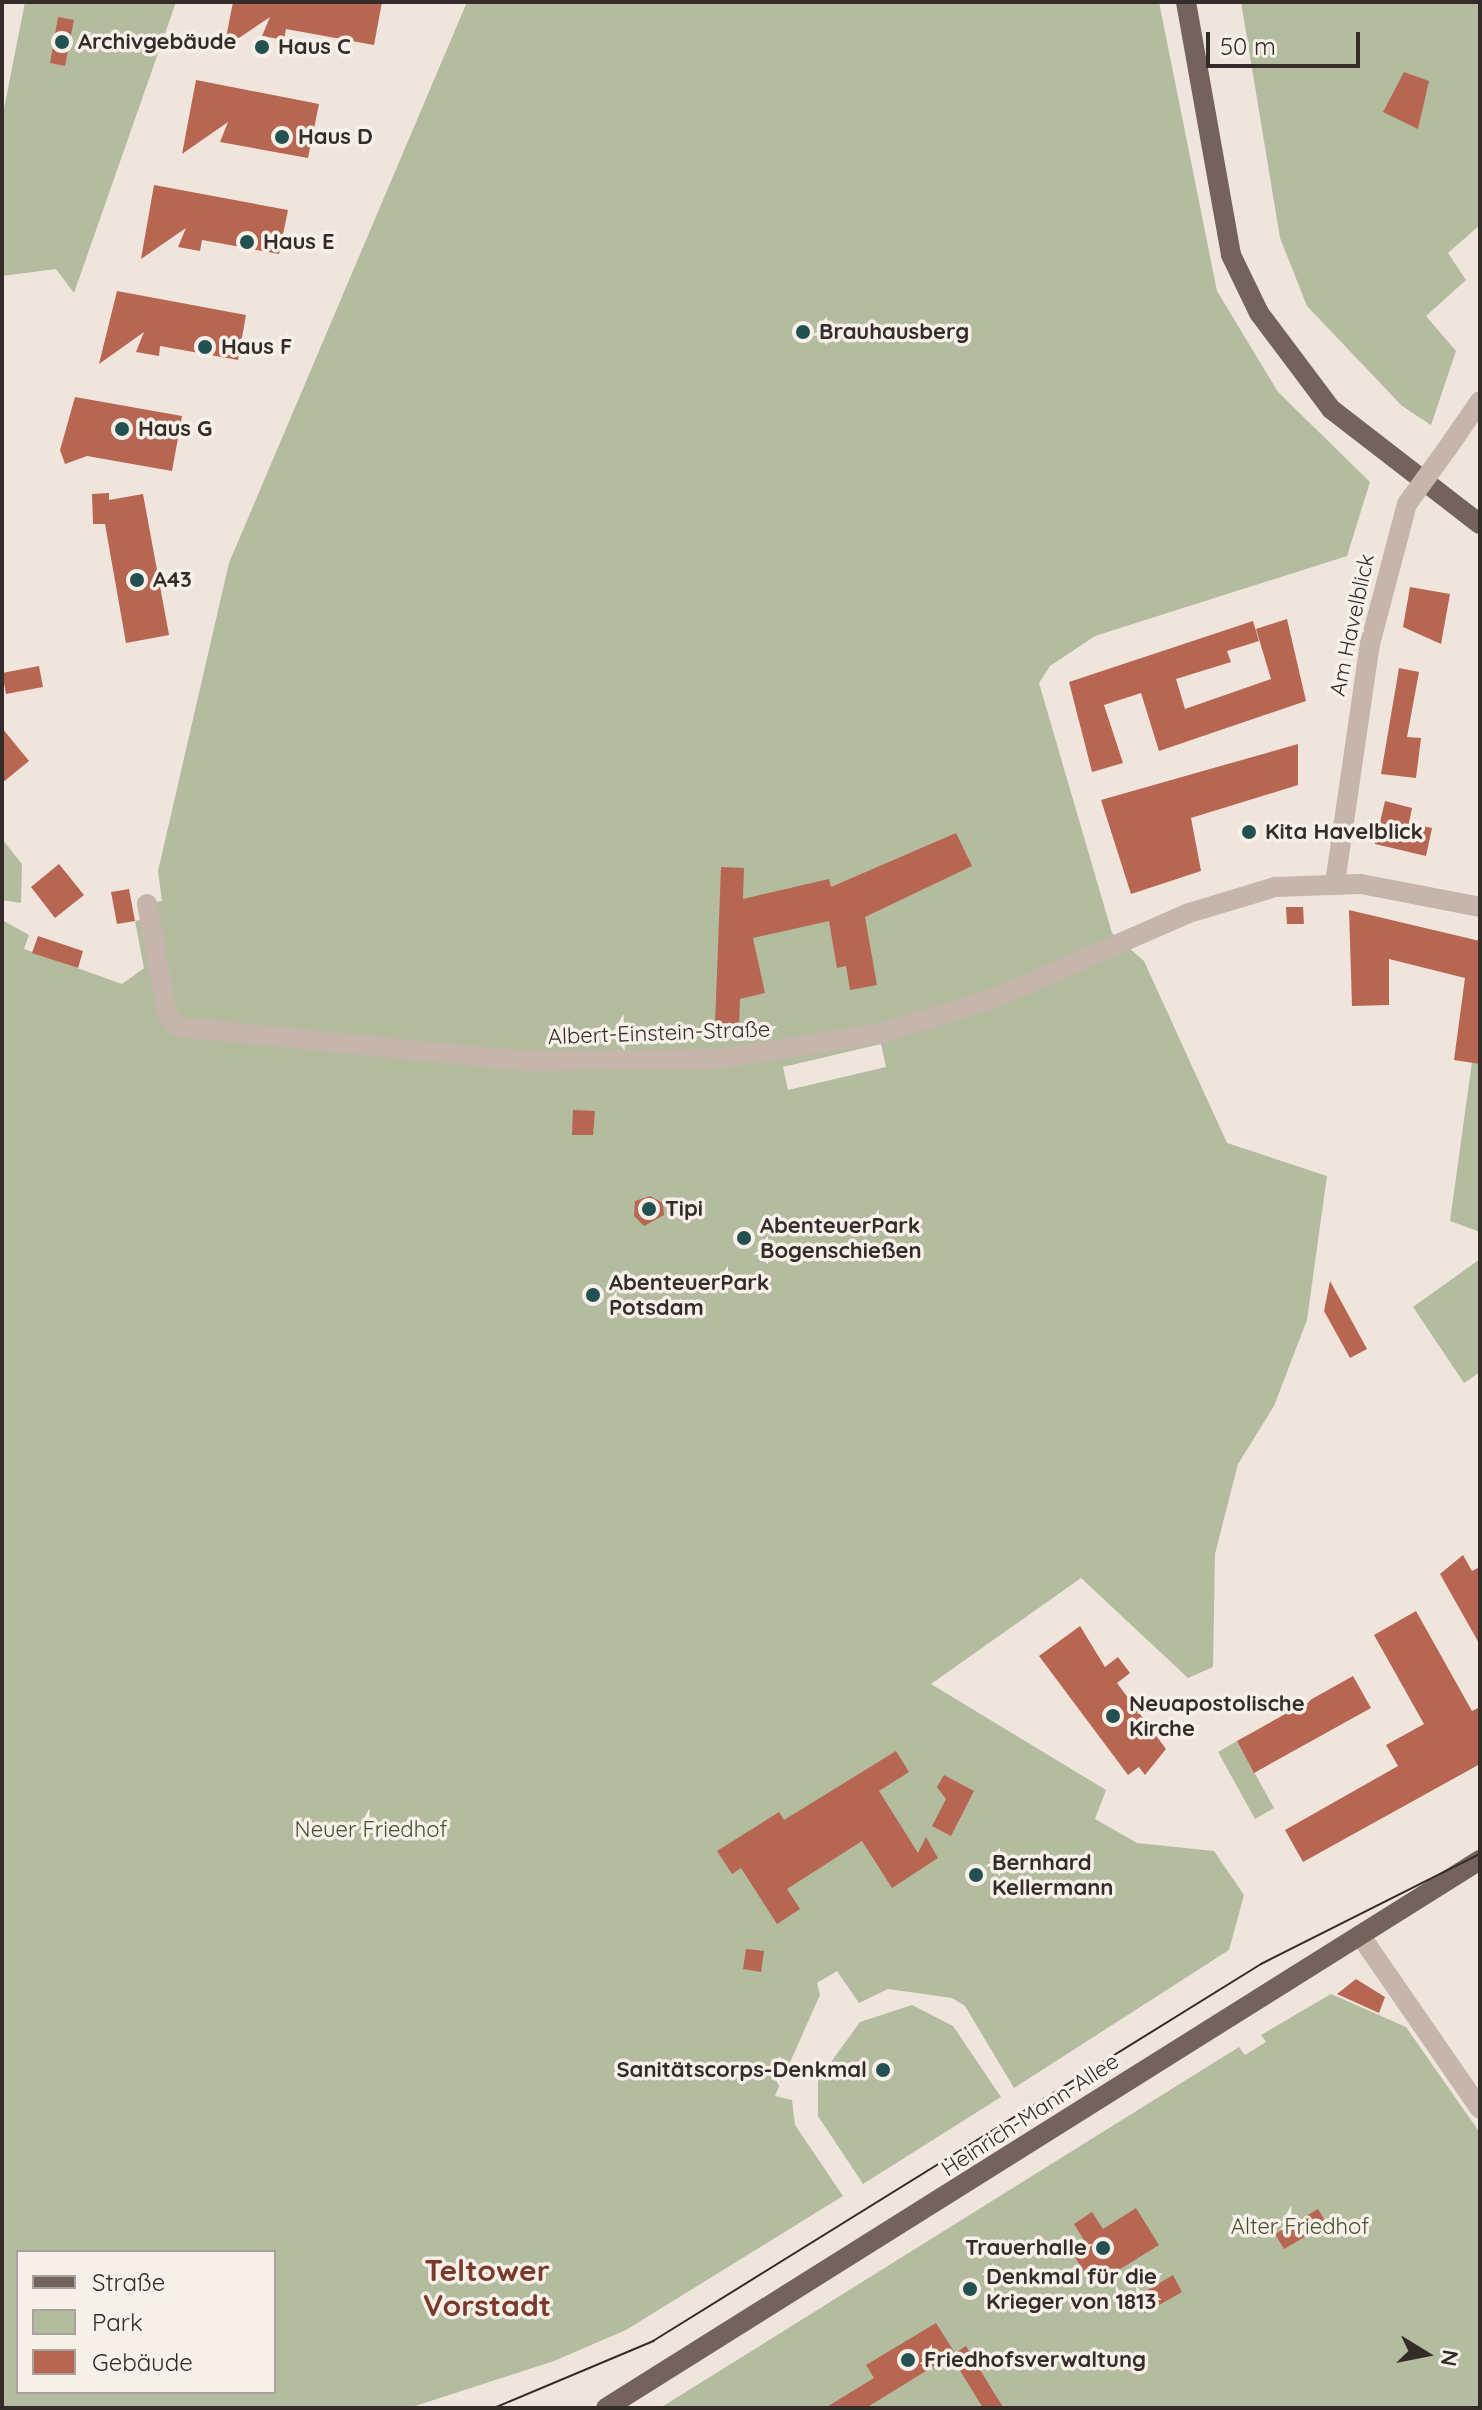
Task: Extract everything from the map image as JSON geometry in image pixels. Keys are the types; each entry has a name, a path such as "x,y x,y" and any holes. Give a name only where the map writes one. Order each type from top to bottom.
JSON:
{"main road":[{"path":"1186,2 1231,255 1259,313 1331,409 1480,524"},
{"name":"Heinrich-Mann-Allee","path":"606,2408 1480,1860"}],"street":[{"name":"Am Havelblick","path":"1335,883 1370,644 1407,504 1480,401"},
{"name":"Albert-Einstein-Straße","path":"147,904 167,1014 178,1027 414,1055 616,1062 763,1055 883,1033 995,998 1217,902 1335,883 1480,907"},
{"path":"1360,1935 1480,2109"}],"green space":[{"path":"25,2 176,2 74,293 56,269 2,276 2,119"},
{"name":"Neuer Friedhof","path":"467,2 1159,2 1217,291 1278,392 1370,482 1347,556 1095,636 1050,666 1039,683 1112,933 1144,961 1227,1143 1327,1176 1307,1320 1274,1406 1238,1464 1215,1554 1213,1667 1188,1678 1081,1578 931,1684 1106,1790 1095,1819 1137,1843 1214,1851 1244,1895 1229,1950 1014,2088 965,2006 952,1998 888,1989 859,2003 837,1971 817,1983 820,1995 775,2096 792,2100 795,2125 843,2196 626,2330 554,2361 409,2408 2,2408 2,920 29,935 24,949 122,984 144,968 135,921 147,918 145,904 162,901 158,871 229,563","holes":["881,1044 886,1067 788,1090 783,1067"]},
{"path":"1241,2 1480,2 1480,225 1448,253 1466,280 1426,316 1456,351 1431,425 1402,406 1307,306 1280,238"},
{"path":"2,839 22,864 21,903 2,900"},
{"path":"1472,1062 1480,1064 1480,1232 1450,1221"},
{"path":"1480,1259 1480,1372 1464,1383 1413,1307"},
{"path":"1237,1741 1274,1808 1255,1819 1218,1752"},
{"name":"Alter Friedhof","path":"1331,1994 1406,2027 1480,2133 1480,2408 660,2408 1239,2047 1245,2055 1266,2042 1261,2035"},
{"path":"912,2005 953,2026 1001,2097 863,2184 818,2116 818,2080 860,2022"}],"building":[{"name":"Haus C","path":"233,2 382,2 374,45 286,29 284,40 262,36 270,17 224,48"},
{"name":"Archivgebäude","path":"58,17 74,20 65,66 50,63"},
{"path":"1404,72 1429,81 1418,129 1383,112"},
{"name":"Haus D","path":"196,80 319,104 308,158 220,142 228,122 182,154"},
{"name":"Haus E","path":"154,185 288,210 279,254 202,240 200,251 178,247 186,228 141,259"},
{"name":"Haus F","path":"117,291 246,315 238,360 160,346 159,356 136,352 144,332 99,364"},
{"name":"Haus G","path":"75,397 182,416 172,471 87,456 65,464 60,450"},
{"name":"A43","path":"109,493 109,500 143,494 169,635 126,643 105,524 93,524 92,494"},
{"path":"1410,587 1450,594 1441,644 1403,627"},
{"path":"1287,619 1306,701 1159,751 1141,693 1104,705 1123,763 1092,772 1069,682 1253,621 1259,641 1227,651 1231,662 1176,679 1185,709 1271,679 1256,629"},
{"path":"39,666 43,687 6,694 2,673"},
{"path":"1399,668 1419,672 1407,737 1421,738 1416,778 1381,774"},
{"path":"2,728 29,761 2,783"},
{"path":"1298,744 1298,785 1191,818 1201,871 1131,894 1101,800"},
{"path":"1385,801 1412,808 1409,823 1432,828 1426,856 1375,844"},
{"path":"956,833 972,866 865,917 877,985 850,990 846,966 837,968 829,921 753,938 765,993 740,999 739,1027 715,1026 721,867 744,868 743,899 829,879 831,887"},
{"path":"59,864 84,895 55,918 31,887"},
{"path":"129,889 135,921 117,924 111,892"},
{"path":"1286,907 1303,907 1304,924 1287,924"},
{"path":"1349,910 1480,941 1480,1064 1454,1060 1465,978 1389,959 1389,1005 1352,1006"},
{"path":"38,936 83,951 78,968 32,953"},
{"path":"573,1110 595,1111 593,1135 572,1135"},
{"name":"Tipi","path":"650,1196 663,1203 664,1215 644,1226 634,1216 635,1201"},
{"path":"1330,1281 1367,1349 1350,1358 1324,1311"},
{"path":"1463,1555 1472,1571 1480,1567 1480,1645 1440,1574"},
{"path":"1416,1611 1472,1711 1480,1707 1480,1764 1303,1862 1285,1830 1398,1766 1386,1745 1424,1724 1374,1635"},
{"name":"Neuapostolische Kirche","path":"1080,1626 1105,1667 1118,1657 1130,1673 1117,1683 1166,1749 1145,1775 1139,1767 1128,1775 1039,1656"},
{"path":"1353,1676 1371,1708 1254,1773 1237,1741"},
{"path":"896,1751 909,1772 879,1791 918,1853 926,1837 938,1858 892,1888 862,1841 787,1889 800,1909 777,1924 741,1868 732,1874 717,1851 779,1812 784,1820"},
{"path":"944,1775 974,1791 951,1836 932,1826 946,1799 937,1787"},
{"path":"746,1949 764,1951 761,1972 743,1969"},
{"path":"1356,1979 1385,1997 1379,2013 1337,1994"},
{"name":"Trauerhalle","path":"1136,2208 1159,2245 1093,2286 1070,2249 1084,2240 1074,2224 1092,2212 1103,2229"},
{"path":"1318,2209 1327,2224 1284,2249 1275,2234"},
{"path":"1173,2275 1182,2292 1145,2313 1136,2297"},
{"name":"Friedhofsverwaltung","path":"936,2323 955,2353 866,2408 825,2408 874,2378 866,2365"},
{"path":"966,2346 1004,2408 983,2408 951,2356"}],"tram line":[{"path":"494,2408 653,2341 1261,1964 1480,1854"}],"place":[{"name":"Archivgebäude","path":"62,42"},
{"name":"Haus C","path":"262,47"},
{"name":"Haus D","path":"282,137"},
{"name":"Haus E","path":"247,242"},
{"name":"Brauhausberg","path":"803,332"},
{"name":"Haus F","path":"205,347"},
{"name":"Haus G","path":"122,429"},
{"name":"A43","path":"137,580"},
{"name":"Kita Havelblick","path":"1249,832"},
{"name":"Tipi","path":"649,1209"},
{"name":"AbenteuerPark Bogenschießen","path":"744,1238"},
{"name":"AbenteuerPark Potsdam","path":"593,1295"},
{"name":"Neuapostolische Kirche","path":"1113,1716"},
{"name":"Bernhard Kellermann","path":"976,1875"},
{"name":"Sanitätscorps-Denkmal","path":"883,2070"},
{"name":"Trauerhalle","path":"1103,2248"},
{"name":"Denkmal für die Krieger von 1813","path":"970,2289"},
{"name":"Friedhofsverwaltung","path":"908,2360"}],"district":[{"name":"Teltower Vorstadt","path":"487,2287"}]}
